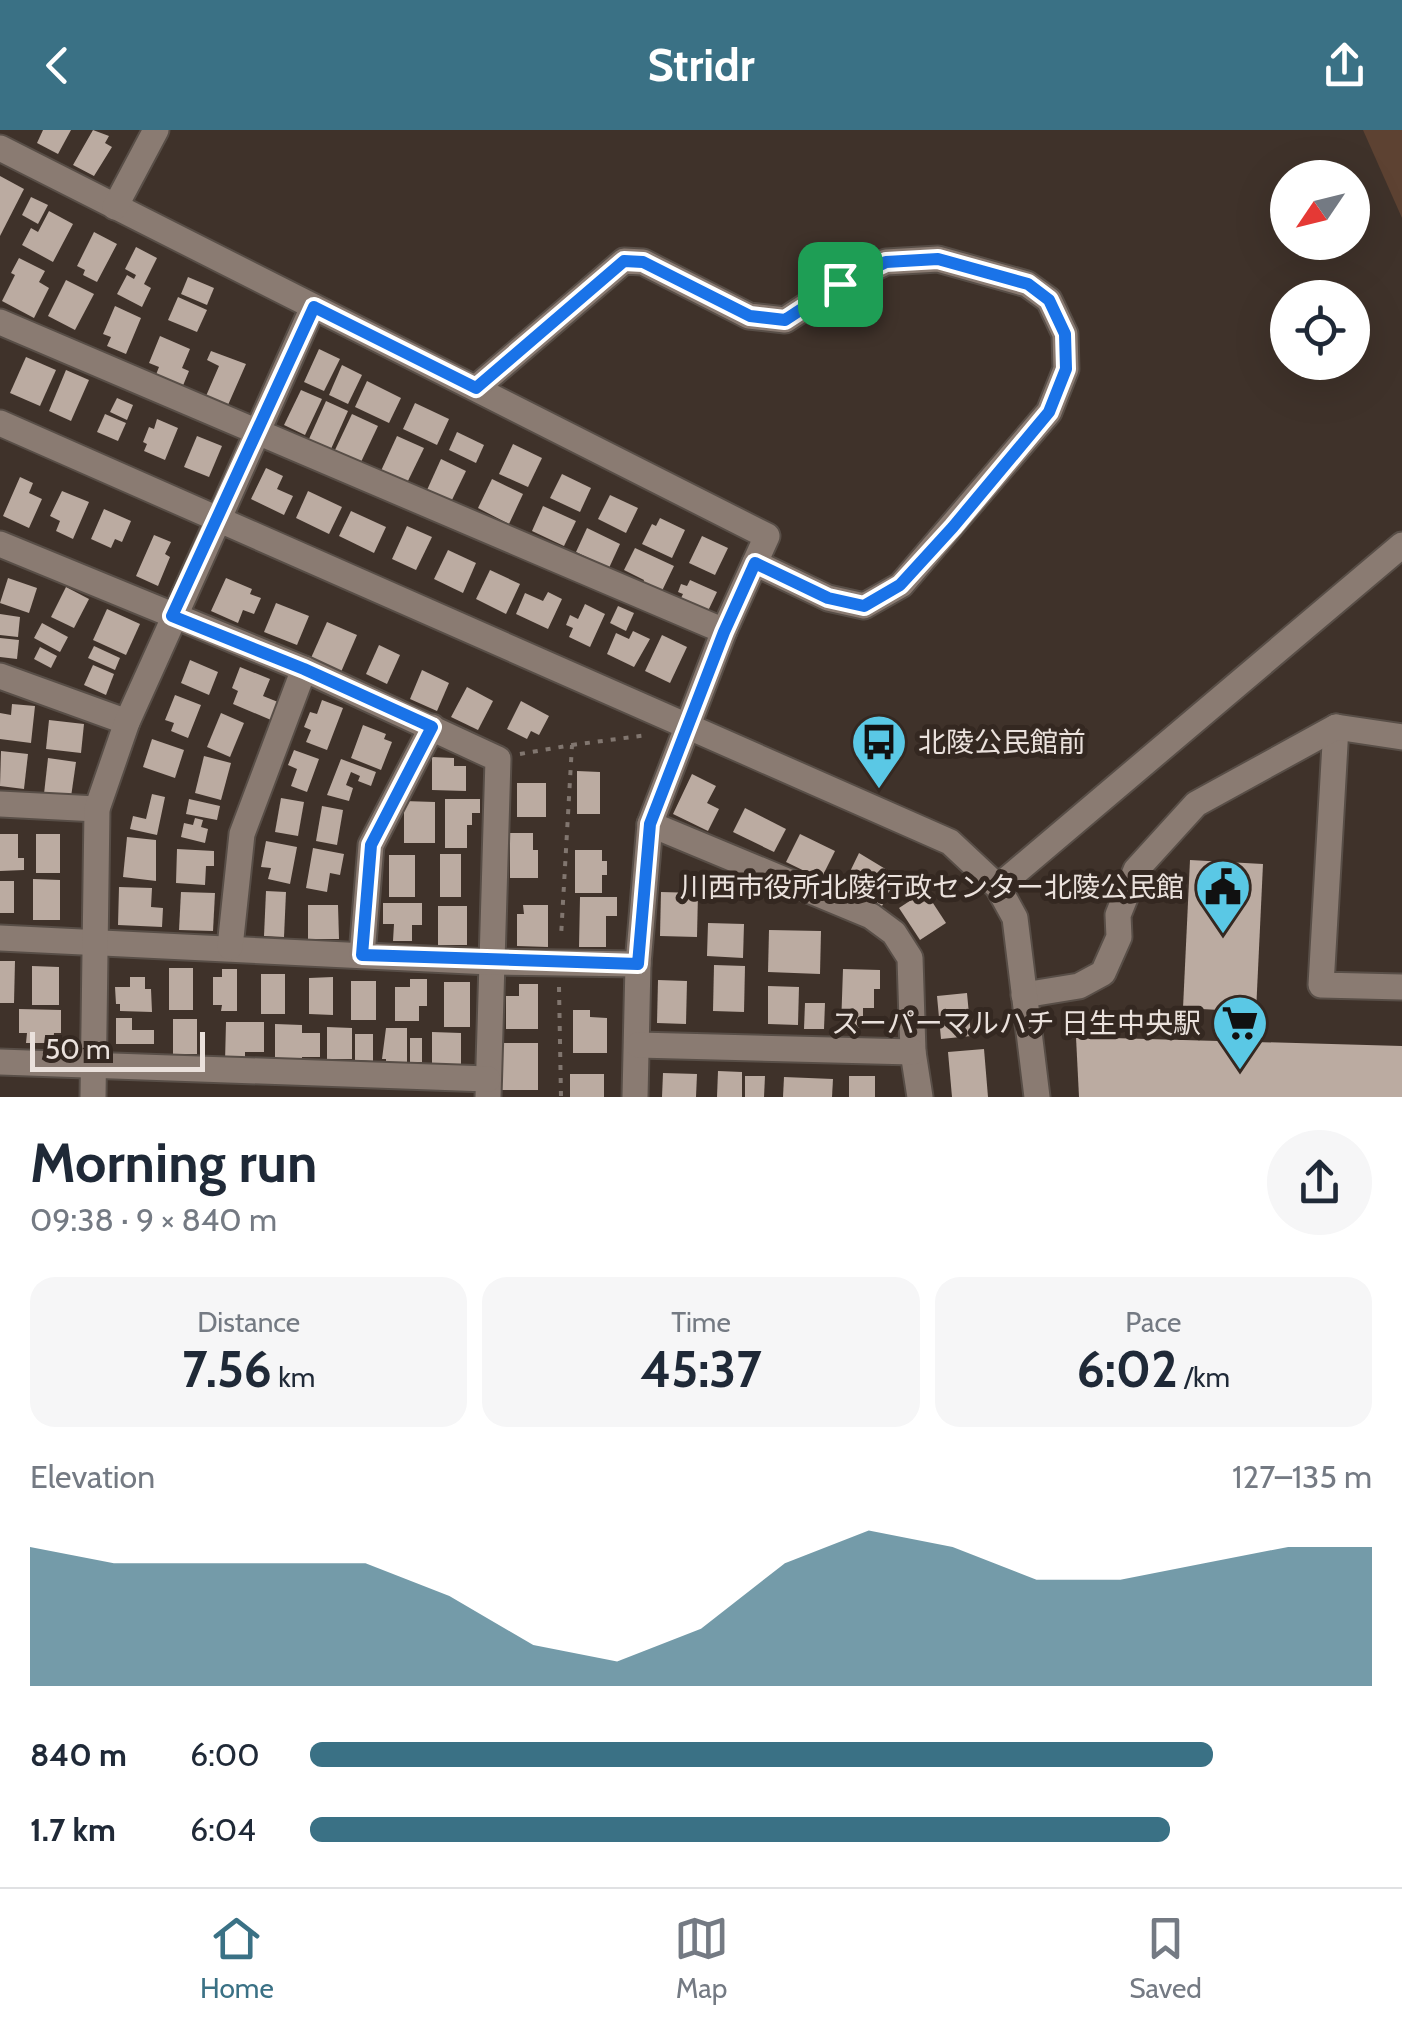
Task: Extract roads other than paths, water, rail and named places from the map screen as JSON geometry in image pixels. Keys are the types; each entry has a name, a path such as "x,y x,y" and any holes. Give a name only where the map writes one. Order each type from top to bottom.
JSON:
{"street":[{"path":"115,207 156,130"},
{"path":"0,148 768,536 724,632 650,824 638,964 635,1097"},
{"path":"476,388 624,261 643,262 750,316 785,320 840,284 886,262 938,259 1028,284 1049,300 1065,334 1066,369 1049,412 900,585 864,606 828,598 755,563"},
{"path":"92,1097 97,809 127,722 172,616 314,307"},
{"path":"0,322 724,632"},
{"path":"0,422 950,842 998,886 1015,918 1037,1097"},
{"path":"0,544 304,669 498,758 488,1088 94,1064 0,1062"},
{"path":"998,886 1402,545"},
{"path":"230,947 242,834 304,669"},
{"path":"0,676 127,722"},
{"path":"362,955 371,845 432,727"},
{"path":"1024,995 1079,986 1103,973 1119,936 1118,915 1136,870 1196,804 1336,727 1402,737"},
{"path":"1336,727 1322,985 1402,987"},
{"path":"0,804 97,809"},
{"path":"650,824 870,916 894,933 910,958 913,1052 920,1097"},
{"path":"0,938 490,962 638,964"},
{"path":"638,1045 913,1052"}],"place":[{"name":"北陵公民館前","path":"879,791"},
{"name":"川西市役所北陵行政センター北陵公民館","path":"1223,936"},
{"name":"スーパーマルハチ 日生中央駅","path":"1240,1072"}]}
